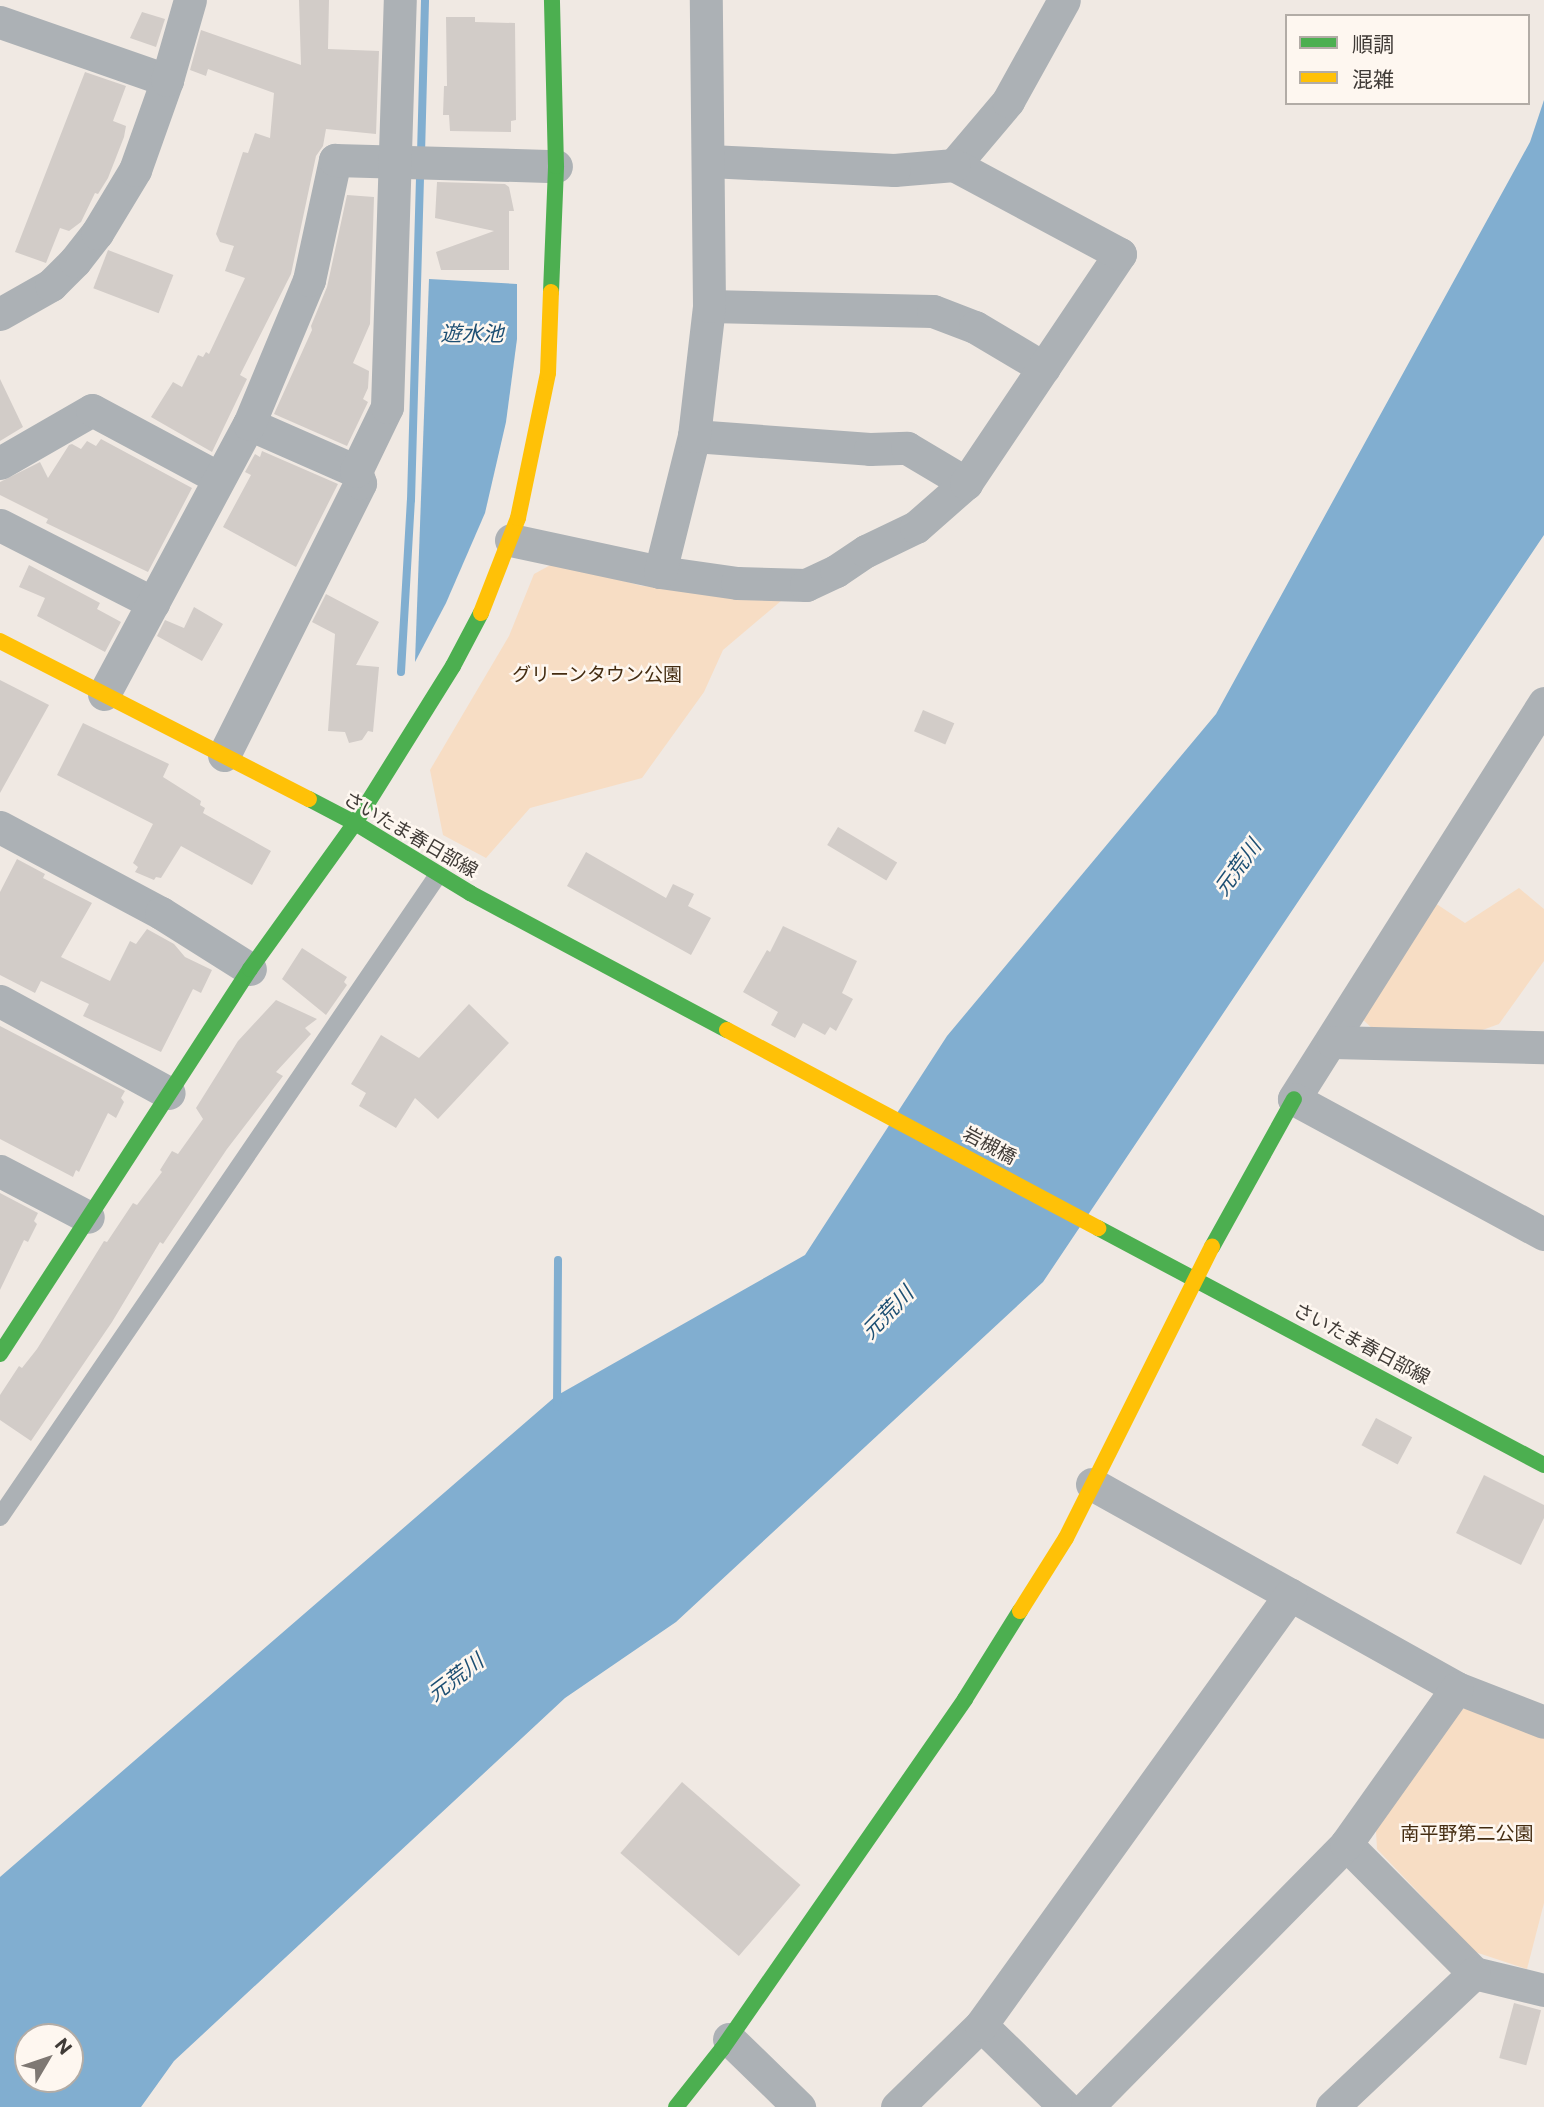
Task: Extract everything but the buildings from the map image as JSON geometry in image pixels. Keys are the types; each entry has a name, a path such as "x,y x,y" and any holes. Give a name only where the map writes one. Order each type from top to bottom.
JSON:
{"street":[{"path":"0,314 51,285 97,233 135,170 167,80 190,0"},
{"path":"224,755 360,483 356,471 387,407 413,162 400,0"},
{"path":"2,1348 250,969 355,823 453,666 486,603 511,541 531,463 548,373 556,166 552,0"},
{"path":"660,572 694,436 709,306 706,0"},
{"path":"954,165 1007,101 1064,0"},
{"path":"0,22 167,80"},
{"path":"104,694 249,424 309,280 335,160 556,166"},
{"path":"511,541 660,572 737,583 806,585 916,527 966,483 1120,254 954,165 894,170 709,161"},
{"path":"709,306 933,311 975,327 1044,368"},
{"path":"0,463 92,410 219,478"},
{"path":"249,424 356,471"},
{"path":"694,436 857,448 907,448 966,483"},
{"path":"0,525 153,603"},
{"name":"さいたま春日部線","path":"0,641 355,823 438,875 799,1067"},
{"path":"676,2107 729,2039 965,1699 1066,1538 1196,1277 1294,1099 1333,1042 1544,703"},
{"path":"0,827 161,913 250,969"},
{"path":"0,1001 169,1093"},
{"path":"1333,1042 1544,1047"},
{"name":"岩槻橋","path":"799,1067 1160,1260"},
{"path":"1294,1099 1544,1234"},
{"path":"0,1171 88,1217"},
{"name":"さいたま春日部線","path":"1160,1260 1544,1465"},
{"path":"1093,1485 1457,1688 1544,1722"},
{"path":"897,2107 981,2025 1290,1595"},
{"path":"1087,2107 1346,1844 1457,1688"},
{"path":"1346,1844 1474,1973 1544,1990"},
{"path":"1332,2107 1474,1973"},
{"path":"981,2025 1065,2107"},
{"path":"729,2039 799,2107"}],"lane":[{"path":"0,1517 438,875"}],"green space":[{"name":"グリーンタウン公園","path":"556,562 642,586 788,595 723,650 704,692 642,778 530,808 486,858 443,835 430,770 509,636 534,574"},
{"path":"1519,888 1544,909 1544,961 1499,1024 1463,1037 1374,1030 1359,1016 1435,903 1465,923"},
{"name":"南平野第二公園","path":"1480,1703 1544,1732 1544,1903 1527,1969 1475,1952 1377,1849 1376,1831 1455,1712"}],"water":[{"name":"元荒川","path":"1544,100 1544,535 1043,1282 676,1622 565,1698 174,2061 141,2107 0,2107 0,1877 556,1396 805,1255 947,1036 1216,714 1530,142"},
{"name":"遊水池","path":"429,279 517,284 517,339 506,422 485,513 446,603 415,662"}],"waterway":[{"path":"421,154 425,0"},
{"path":"401,672 411,500 420,171"},
{"path":"557,1407 558,1260"}],"traffic: fast":[{"path":"551,292 556,166 552,0"},
{"path":"0,1354 250,969 355,823 453,666 481,613"},
{"path":"309,799 355,823 470,893 727,1030"},
{"path":"1212,1247 1294,1099"},
{"path":"1098,1228 1544,1465"},
{"path":"676,2107 722,2049 965,1699 1020,1611"}],"traffic: slow":[{"path":"481,613 518,518 548,373 551,292"},
{"path":"0,641 309,799"},
{"path":"727,1030 1098,1228"},
{"path":"1020,1611 1066,1538 1212,1247"}]}
